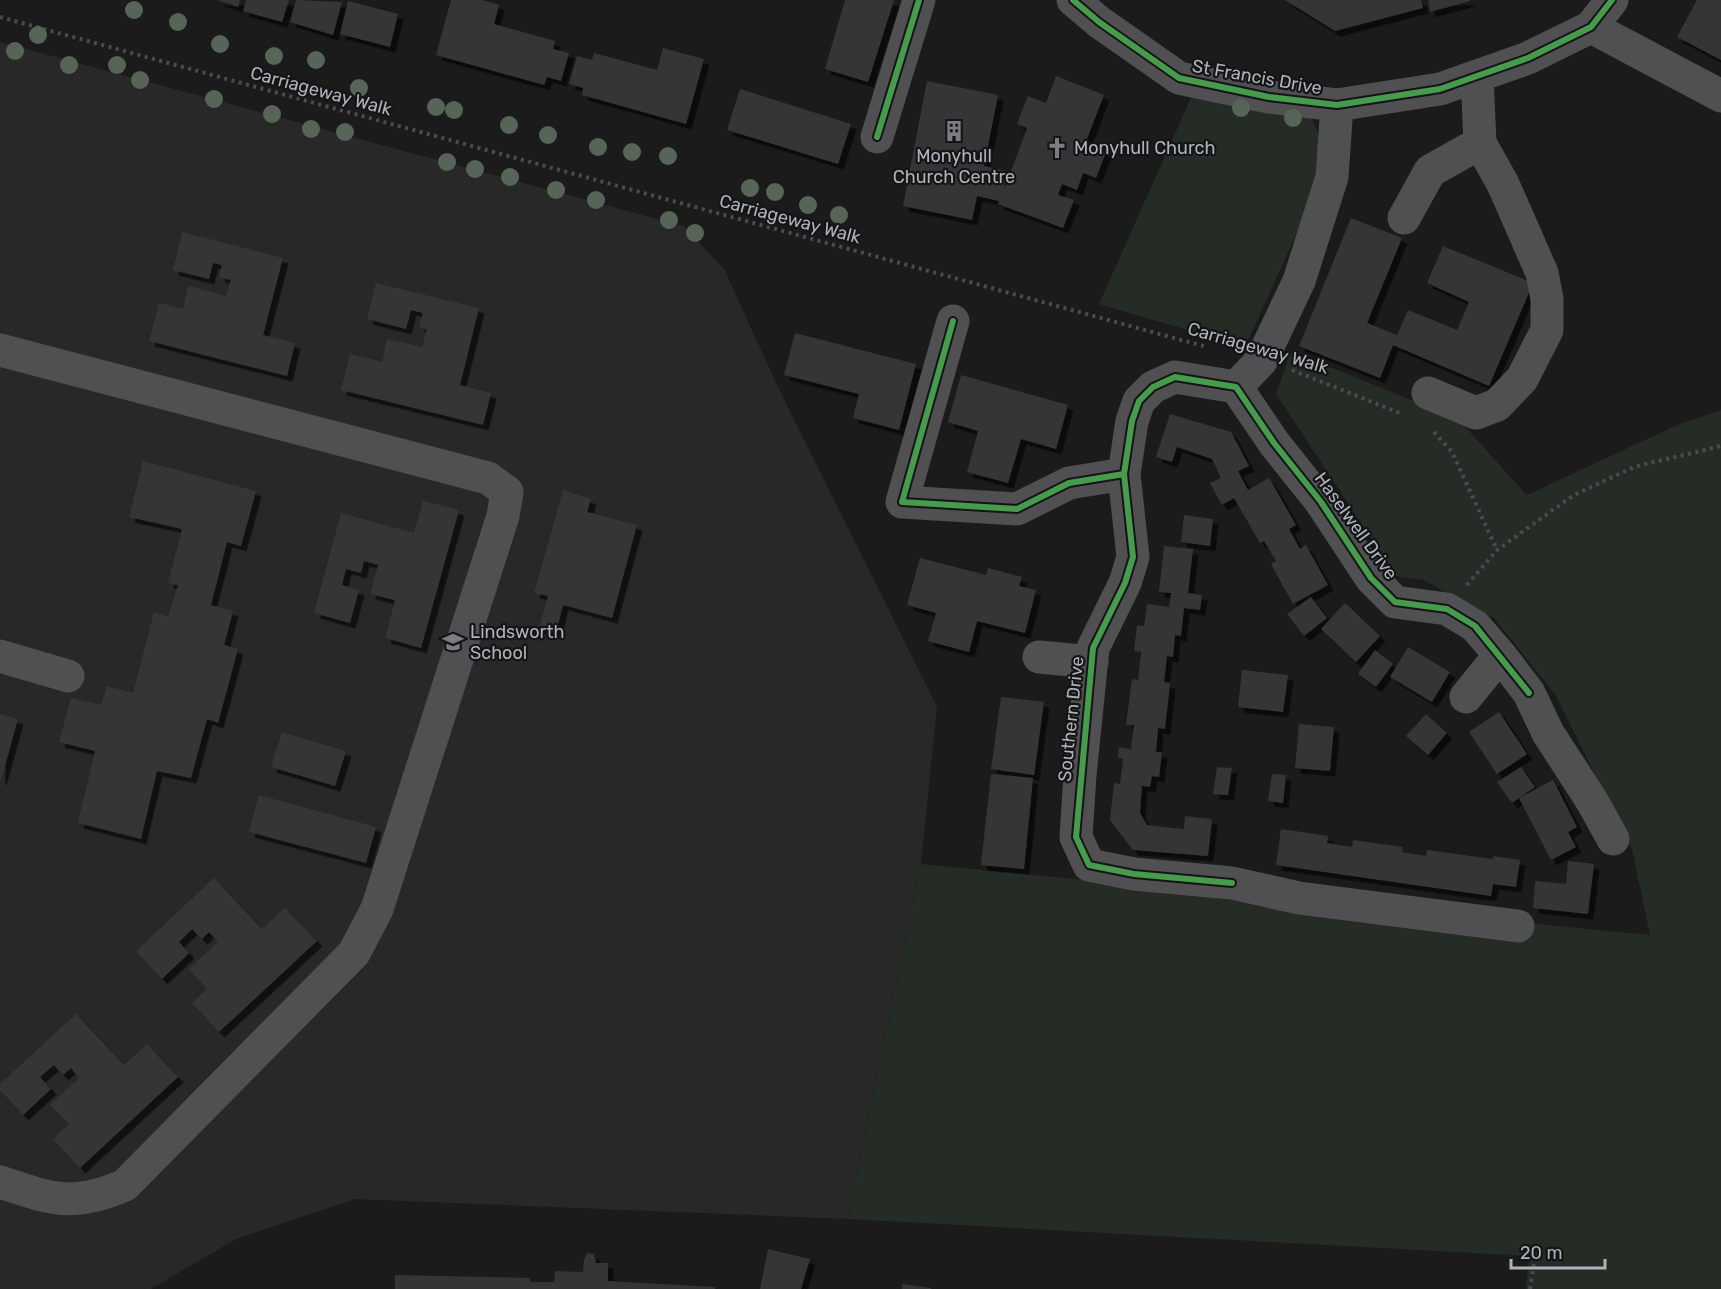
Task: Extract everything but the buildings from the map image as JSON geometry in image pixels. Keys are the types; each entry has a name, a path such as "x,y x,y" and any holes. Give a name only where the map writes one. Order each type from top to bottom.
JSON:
{"street":[{"path":"877,137 919,0"},
{"name":"St Francis Drive","path":"1073,0 1099,22 1179,78 1269,97 1337,105 1440,89 1528,58 1591,27"},
{"path":"1612,0 1591,27 1721,96"},
{"path":"1420,405 1476,413 1497,405 1522,379 1547,330 1547,299 1542,273 1503,184 1480,143 1477,76"},
{"path":"1236,387 1261,361 1299,281 1332,177 1337,105"},
{"path":"1404,218 1430,171 1480,143"},
{"path":"953,321 902,502 1017,509 1069,483 1124,474"},
{"path":"0,350 488,478 507,492 503,516 377,909 354,953 125,1185 97,1197 51,1199 0,1182"},
{"name":"Southern Drive","path":"1236,387 1175,377 1153,387 1140,401 1132,421 1124,474 1133,557 1125,583 1093,648 1076,837 1089,865 1134,874 1232,884 1299,898 1518,926"},
{"name":"Haselwell Drive","path":"1236,387 1274,442 1321,502 1371,578 1395,602 1447,609 1474,626 1500,656 1529,693 1548,733 1592,801 1613,839"},
{"path":"0,656 68,676"},
{"path":"1466,697 1500,656"},
{"name":"Southern Drive","path":"1039,657 1092,662"}],"path":[{"path":"1430,427 1452,452 1497,550"},
{"path":"1447,609 1497,550 1584,490 1634,467 1721,446"},
{"path":"1530,1289 1534,1264"}],"shaded area":[{"name":"Lindsworth School","path":"0,42 683,226 724,269 777,385 937,707 921,864 848,1219 355,1199 236,1239 151,1289 0,1289"},
{"path":"1194,91 1311,116 1322,143 1310,204 1245,347 1099,304"},
{"path":"1291,351 1458,419 1527,495 1677,425 1721,410 1721,1289 1526,1289 1529,1256 848,1219 921,864 1650,935 1632,849 1555,694 1494,618 1423,580 1396,576 1276,394"}],"cycle path":[{"path":"877,137 919,0"},
{"path":"1073,0 1099,22 1179,78 1269,97 1337,105 1440,89 1528,58 1591,27 1612,0"},
{"path":"953,321 902,502 1017,509 1069,483 1124,474"},
{"path":"1232,883 1134,874 1089,865 1076,837 1093,648 1125,583 1133,557 1124,474 1132,421 1139,401 1153,387 1175,377 1236,387 1274,443 1321,502 1371,578 1395,602 1447,609 1475,626 1529,693"}],"place":[{"name":"Monyhull Church Centre","path":"954,131"},
{"name":"Monyhull Church","path":"1057,148"},
{"name":"Lindsworth School","path":"453,642"}]}
